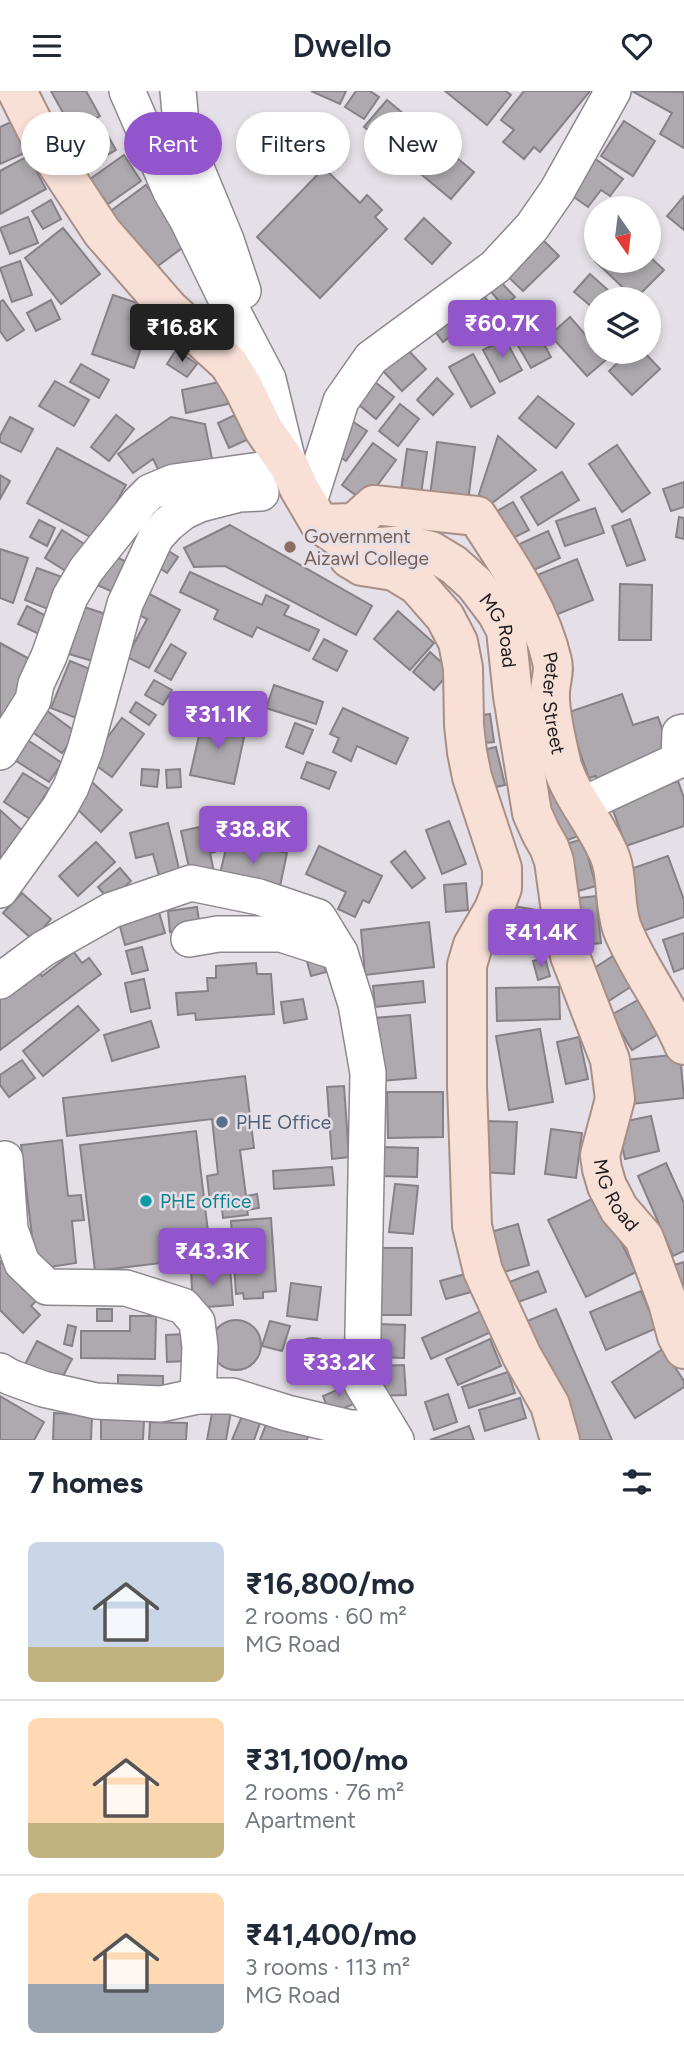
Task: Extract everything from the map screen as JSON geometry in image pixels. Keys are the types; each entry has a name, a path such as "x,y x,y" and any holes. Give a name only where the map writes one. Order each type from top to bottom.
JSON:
{"main road":[{"name":"MG Road","path":"17,91 43,141 102,232 169,309 229,364 264,430 304,496 348,543 379,547 407,545 431,551 454,565 487,598 506,630 513,696 532,813 554,861 570,957 610,1060 613,1076 615,1099 600,1155 602,1169 619,1209 644,1238 677,1336 684,1349"},
{"name":"Peter Street","path":"304,496 354,523 374,505 477,516 520,585 546,642 553,664 550,695 557,740 569,783 608,851 616,905 631,948 673,1019 684,1045"},
{"path":"304,496 344,555 362,566 394,571 417,585 445,617 458,642 463,668 467,752 472,777 502,868 502,888 494,909 473,945 467,965 467,1085 472,1226 483,1271 522,1356 550,1405 560,1440"}],"street":[{"path":"127,91 171,192 268,379"},
{"path":"178,91 182,134 226,240 304,496"},
{"path":"304,496 341,401 371,358 495,267 532,227 557,191 613,91"},
{"path":"0,752 33,700 36,684 70,597 86,571 150,492 174,482 304,496"},
{"path":"0,890 60,807 75,777 85,750 125,604 156,537 183,512 200,504 239,494 304,496"},
{"path":"580,806 679,761 680,733 684,732"},
{"path":"0,981 43,949 112,910 191,883 259,897 318,917 340,953 356,1004 368,1073 362,1384 373,1434 287,1413 232,1396 198,1396 162,1404 96,1401 43,1389 0,1371"},
{"path":"189,939 218,934 281,934 340,953"},
{"path":"5,1159 10,1229 22,1263 47,1287 126,1288 183,1306 197,1322 200,1347 198,1396"}],"building":[{"path":"51,91 86,91 98,112 63,112"},
{"path":"311,91 346,91 340,104"},
{"path":"356,91 370,91 379,97 369,112 364,112 364,119 345,107"},
{"path":"445,91 506,91 511,95 487,125"},
{"path":"524,91 590,91 540,152 534,147 524,159 503,142 514,130 501,120"},
{"path":"632,91 684,92 684,148 660,134 672,113"},
{"path":"387,100 402,112 377,112"},
{"path":"13,121 21,139 21,155 0,164 0,127"},
{"path":"624,121 655,141 633,176 601,156"},
{"path":"110,140 116,150 110,153"},
{"path":"124,155 124,175 137,175 141,181 108,204 90,179 96,175 110,175 110,165"},
{"path":"590,155 623,179 610,196 601,190 596,196 584,196 584,204 564,190"},
{"path":"21,160 21,175 38,175 46,189 0,214 0,171"},
{"path":"462,162 474,172 451,199 422,175 462,175"},
{"path":"317,175 331,175 360,203 367,195 382,210 375,217 387,229 320,298 257,237"},
{"path":"146,185 189,243 151,271 108,213"},
{"path":"684,196 684,230 667,216"},
{"path":"51,200 61,219 43,229 32,211"},
{"path":"28,217 38,243 10,254 0,228"},
{"path":"424,218 451,243 432,264 405,239"},
{"path":"63,228 100,274 61,304 25,258"},
{"path":"538,235 559,256 523,291 502,271"},
{"path":"20,261 32,295 12,302 0,268"},
{"path":"608,273 661,273 647,287 622,287"},
{"path":"590,274 605,287 584,287 584,300 574,292"},
{"path":"497,278 515,297 504,307 487,287"},
{"path":"481,292 499,315 477,332 459,309"},
{"path":"113,295 155,309 134,368 92,354"},
{"path":"3,300 24,330 7,341 0,331 0,302"},
{"path":"51,300 60,319 36,331 27,313"},
{"path":"446,314 458,330 443,342 431,326"},
{"path":"570,317 584,333 584,364 601,364 587,376 550,335"},
{"path":"535,328 551,357 531,368 514,339"},
{"path":"505,339 522,370 500,382 483,350"},
{"path":"407,349 426,369 402,391 383,371"},
{"path":"176,350 197,364 187,377 167,364"},
{"path":"473,354 495,393 471,407 449,367"},
{"path":"81,364 109,380 99,398 70,382"},
{"path":"616,364 655,364 660,369 632,395 609,371"},
{"path":"437,378 453,394 433,415 417,400"},
{"path":"55,381 89,400 74,426 39,406"},
{"path":"224,381 228,404 186,413 182,390"},
{"path":"375,382 394,397 376,419 358,404"},
{"path":"538,396 574,424 556,448 519,418"},
{"path":"400,404 419,419 398,446 379,431"},
{"path":"239,413 251,438 229,448 218,423"},
{"path":"116,415 134,429 109,461 91,447"},
{"path":"10,417 33,429 21,452 0,442 0,436"},
{"path":"171,417 205,424 213,464 158,469 153,459 133,473 118,454"},
{"path":"352,421 367,431 346,461 331,451"},
{"path":"498,436 536,470 488,506 479,494"},
{"path":"437,442 475,447 468,501 430,496"},
{"path":"373,443 396,460 365,502 342,485"},
{"path":"617,445 650,493 622,512 589,464"},
{"path":"57,448 126,485 96,540 27,503"},
{"path":"407,449 427,452 421,494 401,491"},
{"path":"562,472 579,500 538,525 521,497"},
{"path":"0,475 10,481 0,499"},
{"path":"684,482 684,507 671,511 663,489"},
{"path":"513,502 529,530 507,541 492,514"},
{"path":"595,508 604,533 565,546 556,521"},
{"path":"679,517 684,518 684,539 676,537"},
{"path":"630,519 645,560 627,566 612,526"},
{"path":"39,520 55,528 47,546 30,537"},
{"name":"Government Aizawl College","path":"230,525 372,606 356,635 225,566 194,567 184,548"},
{"path":"62,530 86,545 69,573 45,558"},
{"path":"548,531 560,558 525,574 513,547"},
{"path":"161,546 178,557 167,573 150,562"},
{"path":"0,549 28,558 13,603 0,598"},
{"path":"108,553 131,564 117,594 93,583"},
{"path":"577,559 593,600 548,618 532,577"},
{"path":"37,568 65,578 53,611 25,600"},
{"path":"190,572 262,605 266,595 289,606 284,615 319,630 309,651 257,627 252,637 214,619 218,610 180,592"},
{"path":"620,584 652,585 651,640 619,640"},
{"path":"142,590 180,610 149,668 127,657 147,619 131,611"},
{"path":"27,606 48,617 39,634 18,624"},
{"path":"84,607 112,616 96,662 69,654"},
{"path":"398,611 434,643 410,670 374,639"},
{"path":"324,639 347,651 337,671 313,659"},
{"path":"0,643 35,662 3,721 0,720"},
{"path":"171,644 186,653 171,680 155,671"},
{"path":"430,652 451,671 434,690 413,672"},
{"path":"70,661 95,671 76,718 51,708"},
{"path":"154,680 172,690 163,705 145,695"},
{"path":"274,685 323,702 316,724 266,708"},
{"path":"622,694 633,725 658,717 670,751 599,785 596,776 589,778 566,713"},
{"path":"136,702 156,715 149,725 130,712"},
{"path":"343,708 408,738 396,764 357,746 351,761 333,752 339,738 330,734"},
{"path":"46,710 77,733 62,753 31,731"},
{"path":"490,714 494,742 473,744 469,717"},
{"path":"122,718 144,734 112,777 90,761"},
{"path":"203,718 246,728 234,784 190,775"},
{"path":"295,723 313,730 303,754 286,747"},
{"path":"23,737 62,763 49,782 10,757"},
{"path":"496,747 505,785 487,789 478,751"},
{"path":"307,762 336,772 329,789 301,778"},
{"path":"142,769 159,770 157,787 141,785"},
{"path":"180,769 181,787 167,788 166,770"},
{"path":"23,773 49,789 30,819 4,802"},
{"path":"678,781 684,798 684,826 626,846 611,805"},
{"path":"92,782 122,810 101,832 71,803"},
{"path":"562,787 581,835 560,843 541,795"},
{"path":"0,810 26,834 0,863"},
{"path":"449,821 466,864 442,874 426,830"},
{"path":"168,823 180,873 160,879 153,854 136,858 130,833"},
{"path":"209,825 215,852 210,853 214,872 191,877 181,831"},
{"path":"583,839 596,886 571,893 559,846"},
{"path":"228,840 287,853 279,891 219,878"},
{"path":"96,842 115,862 78,896 59,876"},
{"path":"319,846 382,876 369,903 363,900 355,917 338,909 346,892 306,874"},
{"path":"405,851 425,878 412,888 391,862"},
{"path":"668,856 684,900 684,917 640,932 619,873"},
{"path":"120,868 131,881 109,900 98,887"},
{"path":"466,883 468,910 446,912 444,885"},
{"path":"22,893 51,919 33,940 3,913"},
{"path":"596,896 601,943 576,946 570,899"},
{"path":"502,904 548,912 543,945 496,938"},
{"path":"197,907 200,928 170,932 168,911"},
{"path":"159,912 165,933 125,945 119,923"},
{"path":"429,922 434,967 365,975 361,930"},
{"path":"684,933 684,968 674,972 663,940"},
{"path":"142,947 148,970 132,974 126,951"},
{"path":"320,950 326,972 311,976 305,954"},
{"path":"74,952 82,963 89,958 101,974 0,1050 0,1000 38,971 42,976"},
{"path":"613,956 632,986 607,1002 588,972"},
{"path":"545,958 550,976 538,980 533,961"},
{"path":"256,963 257,974 271,974 274,1014 196,1020 195,1013 178,1015 176,993 208,991 207,978 216,978 216,966"},
{"path":"144,979 150,1008 131,1012 125,983"},
{"path":"423,981 425,1002 375,1007 373,986"},
{"path":"559,987 560,1019 497,1021 496,988"},
{"path":"645,996 665,1030 632,1050 611,1015"},
{"path":"303,999 307,1019 284,1023 281,1002"},
{"path":"78,1006 99,1030 43,1076 23,1051"},
{"path":"410,1015 416,1078 381,1081 374,1018"},
{"path":"151,1021 159,1047 112,1061 104,1035"},
{"path":"540,1029 553,1102 509,1110 496,1036"},
{"path":"579,1037 588,1079 566,1084 557,1042"},
{"path":"680,1054 684,1098 623,1105 617,1061"},
{"path":"22,1060 35,1078 9,1097 0,1085 0,1075"},
{"path":"245,1076 254,1148 240,1150 246,1196 257,1194 259,1208 247,1210 248,1215 223,1218 221,1201 210,1203 207,1176 218,1174 212,1119 67,1136 63,1098"},
{"path":"344,1086 349,1157 332,1159 327,1087"},
{"path":"387,1092 443,1092 443,1137 388,1138"},
{"path":"651,1116 659,1151 625,1159 617,1123"},
{"path":"485,1121 517,1122 514,1174 482,1172"},
{"path":"551,1129 582,1133 576,1178 545,1174"},
{"name":"PHE office","path":"196,1131 211,1257 95,1271 80,1145"},
{"path":"62,1140 68,1196 81,1195 84,1220 72,1221 76,1263 36,1269 21,1145"},
{"path":"382,1147 418,1148 417,1177 381,1176"},
{"path":"666,1163 684,1203 684,1251 673,1256 638,1176"},
{"path":"332,1167 334,1185 274,1189 273,1171"},
{"path":"395,1184 418,1186 413,1234 389,1232"},
{"path":"598,1196 636,1272 586,1297 548,1220"},
{"path":"271,1218 276,1291 263,1292 263,1298 244,1299 243,1293 236,1294 231,1221"},
{"path":"518,1224 529,1265 493,1275 481,1235"},
{"path":"374,1248 412,1248 411,1315 373,1315"},
{"path":"0,1261 38,1299 31,1306 40,1315 23,1333 0,1310"},
{"path":"684,1262 684,1291 681,1291 674,1265"},
{"path":"230,1267 233,1305 193,1308 191,1270"},
{"path":"538,1271 546,1292 510,1305 502,1285"},
{"path":"465,1274 471,1292 446,1299 440,1281"},
{"path":"291,1283 321,1287 317,1320 287,1316"},
{"path":"641,1291 657,1328 606,1350 590,1312"},
{"path":"97,1309 112,1309 112,1321 97,1321"},
{"path":"556,1309 612,1440 575,1440 525,1322"},
{"path":"481,1311 491,1332 431,1359 422,1338"},
{"path":"130,1316 156,1316 155,1359 81,1358 81,1331 130,1331"},
{"path":"236,1320 254,1327 261,1345 254,1363 236,1370 218,1363 211,1345 218,1327"},
{"path":"270,1321 290,1326 282,1351 262,1346"},
{"path":"377,1324 405,1325 404,1358 376,1357"},
{"path":"68,1325 76,1327 72,1346 64,1344"},
{"path":"185,1334 187,1361 167,1362 166,1335"},
{"path":"313,1338 322,1339 329,1344 334,1351 334,1369 329,1376 322,1381 313,1382 304,1381 297,1376 292,1369 291,1360 292,1351 297,1344 304,1339"},
{"path":"490,1339 501,1366 458,1385 446,1359"},
{"path":"37,1341 72,1359 59,1384 24,1366"},
{"path":"663,1349 684,1381 684,1387 635,1418 612,1382"},
{"path":"404,1365 406,1395 376,1396 375,1366"},
{"path":"508,1372 515,1393 469,1408 462,1387"},
{"path":"118,1375 163,1376 163,1398 118,1398"},
{"path":"349,1385 356,1403 330,1414 323,1396"},
{"path":"448,1394 457,1422 434,1430 425,1402"},
{"path":"0,1396 44,1422 34,1440 0,1440"},
{"path":"520,1398 526,1418 485,1431 479,1410"},
{"path":"213,1408 231,1411 226,1440 207,1440"},
{"path":"54,1413 92,1415 91,1440 53,1440"},
{"path":"242,1416 260,1423 254,1440 232,1440"},
{"path":"101,1418 144,1420 143,1440 101,1440"},
{"path":"150,1422 187,1423 186,1440 149,1440"},
{"path":"267,1422 308,1436 307,1440 260,1440"},
{"path":"469,1426 474,1440 430,1440"}],"place":[{"name":"Government Aizawl College","path":"290,547"},
{"name":"PHE Office","path":"222,1122"},
{"name":"PHE office","path":"146,1201"}]}
